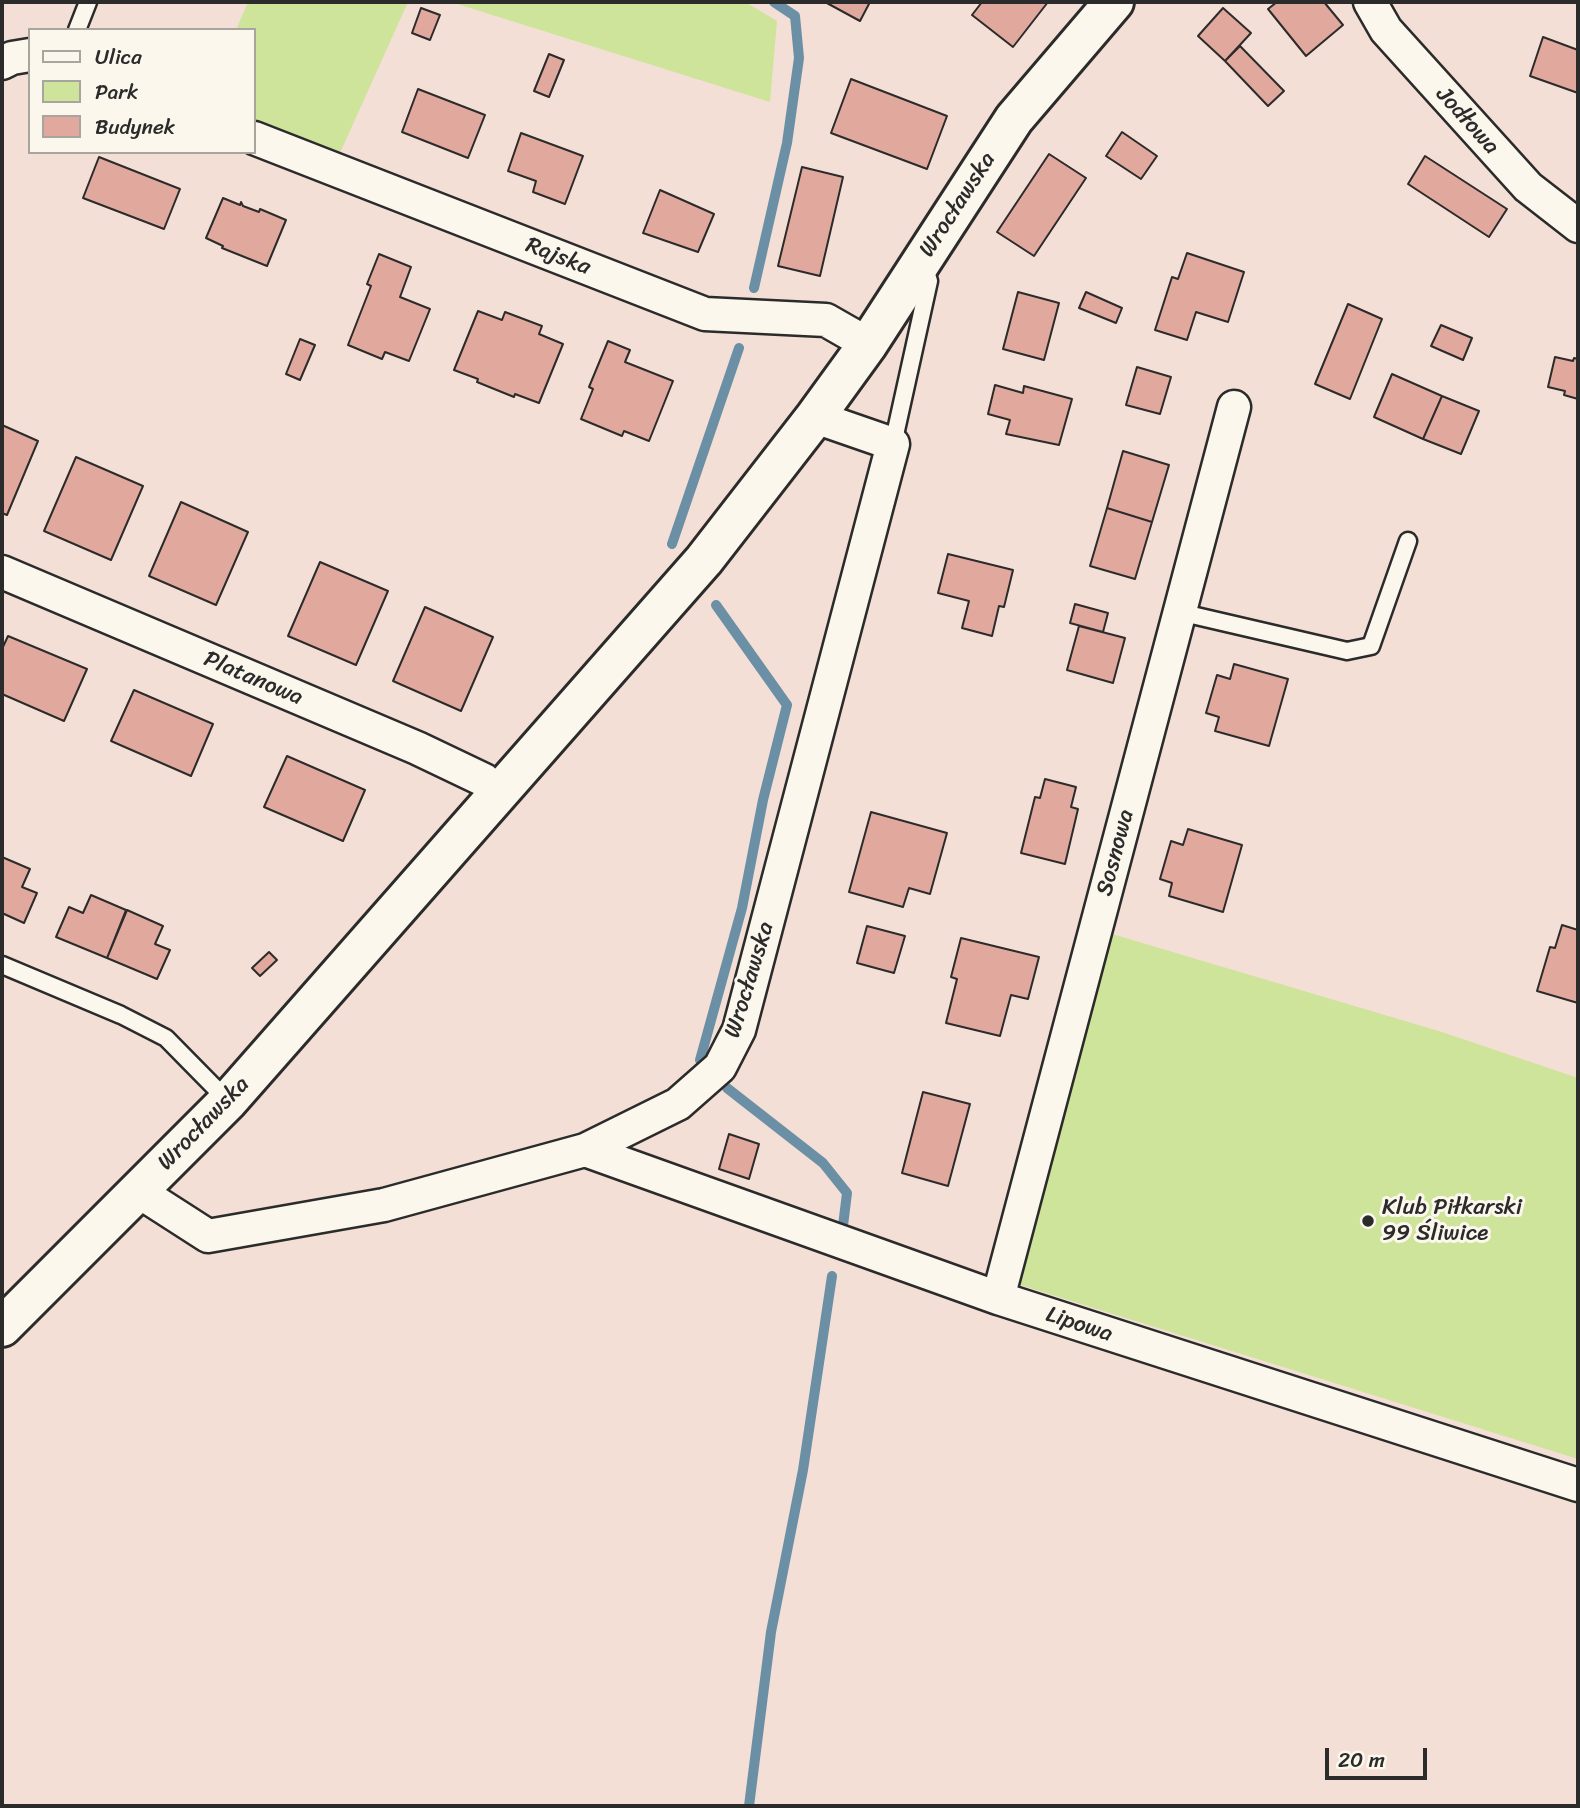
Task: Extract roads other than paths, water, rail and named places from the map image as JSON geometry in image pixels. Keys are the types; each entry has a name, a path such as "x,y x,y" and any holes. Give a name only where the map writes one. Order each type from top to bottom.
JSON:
{"street":[{"name":"Wrocławska","path":"2,1327 228,1101 704,560 868,344 1014,119 1114,2"},
{"name":"Jodłowa","path":"1370,2 1386,30 1528,187 1578,226"},
{"path":"2,63 28,55"},
{"name":"Rajska","path":"256,139 705,314 826,320 868,344"},
{"name":"Sosnowa","path":"998,1298 1234,407"},
{"path":"815,417 893,444"},
{"name":"Wrocławska","path":"138,1191 208,1236 384,1205 585,1150 678,1104 720,1066 739,1030 893,444"},
{"name":"Platanowa","path":"2,572 417,748 484,780 499,796"},
{"name":"Lipowa","path":"585,1150 998,1298 1578,1485"}],"lane":[{"path":"78,28 88,2"},
{"path":"893,444 929,281 922,260"},
{"path":"1180,612 1347,651 1371,646 1408,541"},
{"path":"2,965 121,1015 166,1038 228,1101"}],"waterway":[{"path":"754,288 787,143 799,58 795,16 774,2"},
{"path":"672,544 739,348"},
{"path":"700,1060 742,908 763,800 787,705 716,605"},
{"path":"727,1088 823,1163 847,1193 842,1234"},
{"path":"749,1806 771,1632 803,1470 832,1276"}],"place":[{"name":"Klub Piłkarski 99 Śliwice","path":"1368,1221"}]}
